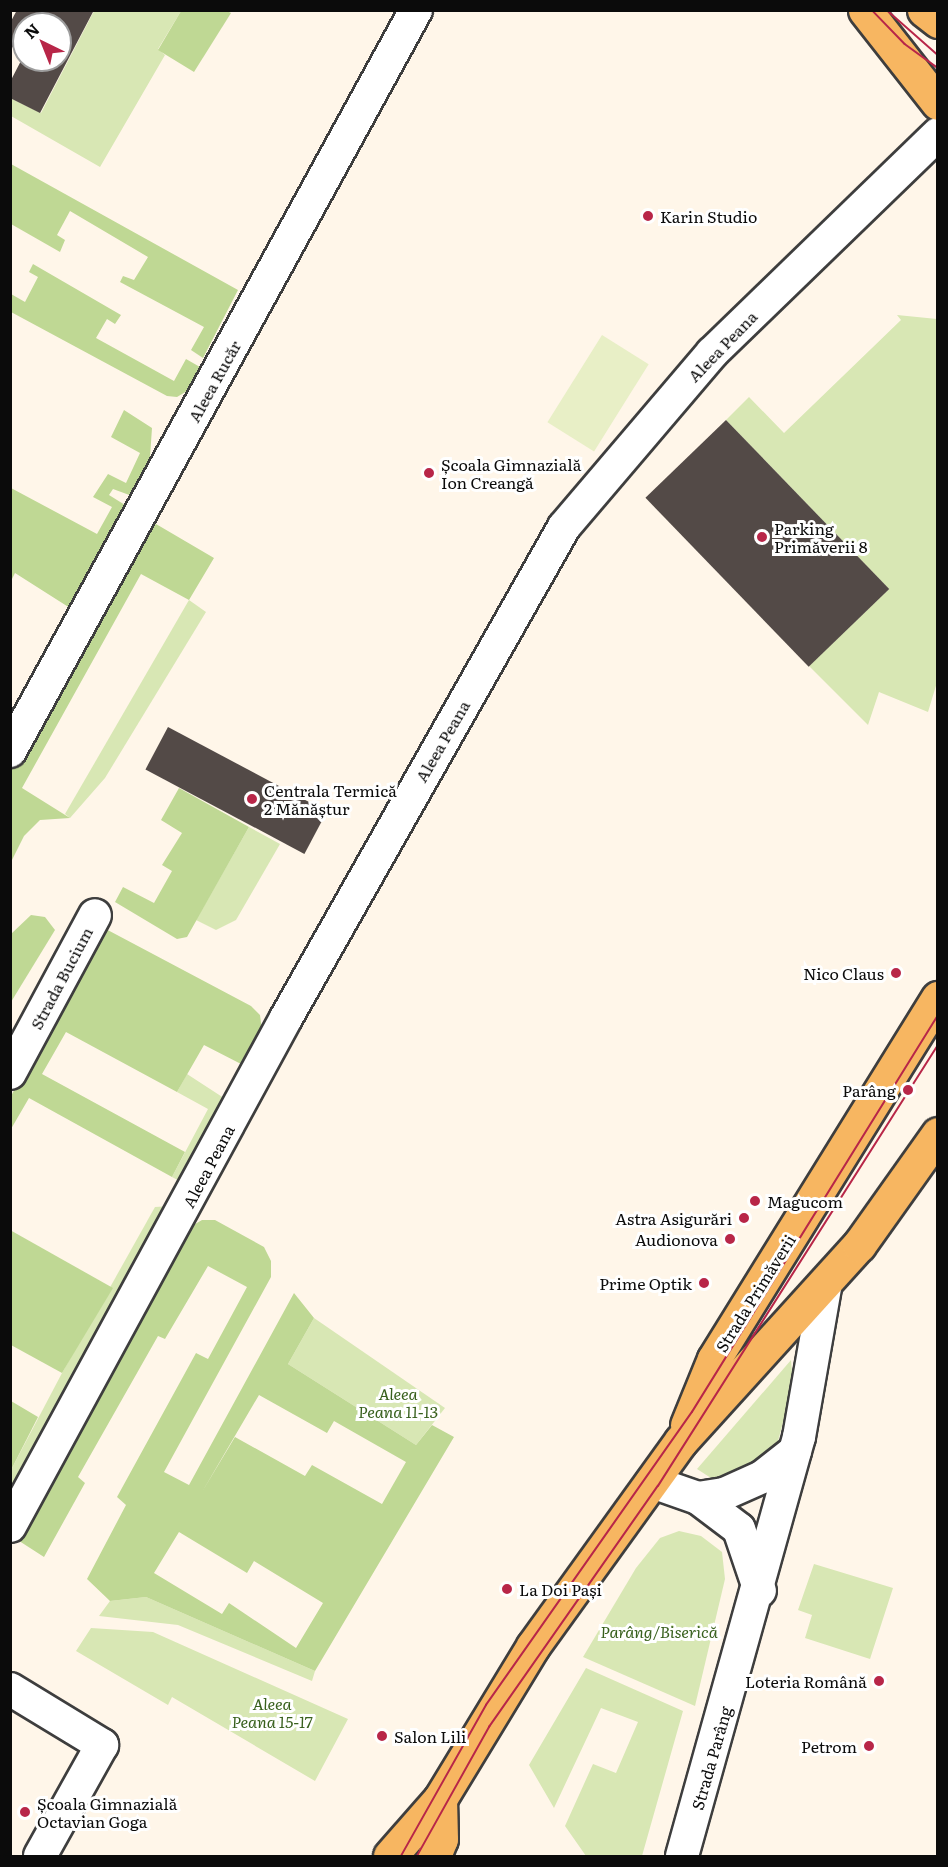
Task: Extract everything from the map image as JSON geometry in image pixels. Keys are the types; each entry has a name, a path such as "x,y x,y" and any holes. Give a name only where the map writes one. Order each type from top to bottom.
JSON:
{"main road":[{"path":"865,10 938,103"},
{"path":"924,10 938,21"},
{"name":"Strada Primăverii","path":"681,1441 714,1359 938,998"},
{"name":"Strada Primăverii","path":"390,1857 440,1799 533,1646 681,1441 859,1245 938,1134"},
{"path":"434,1857 441,1839 440,1799"}],"street":[{"name":"Aleea Rucăr","path":"10,751 416,10"},
{"name":"Aleea Peana","path":"10,1526 286,1018 564,527 712,353 938,134"},
{"name":"Strada Bucium","path":"10,1073 95,915"},
{"name":"Strada Parâng","path":"682,1857 760,1591 795,1451 826,1282"},
{"path":"698,1498 724,1494 762,1477 795,1451"},
{"path":"652,1482 698,1498 739,1529 760,1591"},
{"path":"10,1689 102,1744 40,1857"}],"green space":[{"path":"94,11 181,11 158,49 165,55 100,167 11,116 10,98 41,113 62,72 72,72 72,53"},
{"path":"181,11 227,11 231,13 194,72 158,50"},
{"path":"11,164 238,290 203,358 191,350 204,327 120,282 123,276 134,280 148,257 70,211 57,235 65,240 60,252 11,224"},
{"path":"33,264 121,315 115,324 107,319 96,338 174,381 186,359 200,367 187,391 177,397 167,396 11,312 11,294 25,302 38,277 29,272"},
{"path":"897,315 937,319 938,679 928,712 879,692 868,725 809,666 889,589 726,420 749,397 784,433 901,320"},
{"path":"602,335 649,364 594,451 547,422"},
{"path":"124,410 152,428 150,457 132,496 113,489 109,495 125,505 70,608 15,573 11,581 11,488 97,534 112,507 93,497 108,474 126,483 140,453 111,437"},
{"path":"156,524 214,558 189,600 141,574 22,788 70,818 40,820 24,836 12,860 11,765 145,529"},
{"path":"189,600 206,612 105,778 70,818 65,814"},
{"path":"179,788 249,827 187,937 177,939 115,902 123,887 154,903 172,871 162,865 182,833 161,820"},
{"path":"249,827 280,844 236,920 216,930 196,920"},
{"path":"31,915 45,917 55,930 11,1002 11,934"},
{"path":"102,927 251,1006 260,1015 262,1031 241,1064 204,1045 177,1092 66,1032 42,1074 185,1152 172,1177 29,1098 11,1129 11,1096"},
{"path":"187,1074 230,1102 185,1184 172,1177 208,1109 177,1092"},
{"path":"171,1206 11,1497 11,1470 62,1373 155,1207"},
{"path":"202,1220 215,1220 264,1247 271,1261 271,1277 164,1472 189,1485 294,1293 314,1318 288,1364 416,1445 432,1425 454,1437 315,1671 146,1597 110,1601 87,1579 126,1505 117,1497 196,1353 208,1359 247,1287 208,1266 165,1339 158,1336 78,1477 85,1483 44,1557 13,1537 190,1227","holes":["259,1395 327,1433 334,1421 406,1462 382,1504 312,1465 305,1476 235,1437 202,1492","179,1532 247,1573 254,1561 323,1603 296,1648 229,1603 222,1614 154,1573"]},
{"path":"10,1230 113,1288 62,1373 11,1345"},
{"name":"Aleea Peana 11-13","path":"314,1318 445,1408 416,1445 288,1364"},
{"path":"791,1360 793,1384 777,1445 765,1463 731,1478 711,1478 697,1469"},
{"path":"11,1401 38,1417 11,1470"},
{"name":"Parâng/Biserică","path":"679,1531 701,1536 722,1552 725,1579 695,1706 583,1657 636,1568 660,1538"},
{"path":"814,1564 893,1588 870,1659 805,1638 812,1615 798,1610"},
{"path":"146,1597 315,1671 312,1681 178,1625 99,1616 110,1601"},
{"name":"Aleea Peana 15-17","path":"91,1628 153,1632 348,1719 315,1781 172,1697 168,1705 76,1651"},
{"path":"586,1668 683,1711 642,1856 586,1856 565,1826 593,1764 616,1773 638,1722 601,1708 554,1808 529,1765"}],"building":[{"path":"17,10 94,10 72,52 72,12 16,12"},
{"path":"12,19 12,47 10,46"},
{"path":"15,72 61,72 40,113 10,98 10,82"},
{"name":"Parking Primăverii 8","path":"726,420 889,589 809,667 645,498"},
{"name":"Centrala Termică 2 Mănăștur","path":"168,727 327,812 304,854 145,769"}],"tram line":[{"path":"872,10 905,44 938,68"},
{"path":"887,10 938,55"},
{"path":"401,1856 486,1705 692,1412 938,1015"},
{"path":"417,1856 489,1727 658,1486 938,1045"}],"place":[{"name":"Karin Studio","path":"648,216"},
{"name":"Școala Gimnazială Ion Creangă","path":"429,473"},
{"name":"Parking Primăverii 8","path":"762,537"},
{"name":"Centrala Termică 2 Mănăștur","path":"252,799"},
{"name":"Nico Claus","path":"896,973"},
{"name":"Parâng","path":"908,1090"},
{"name":"Magucom","path":"755,1201"},
{"name":"Astra Asigurări","path":"744,1218"},
{"name":"Audionova","path":"730,1239"},
{"name":"Prime Optik","path":"704,1283"},
{"name":"La Doi Pași","path":"507,1589"},
{"name":"Loteria Română","path":"879,1681"},
{"name":"Salon Lili","path":"382,1736"},
{"name":"Petrom","path":"869,1746"},
{"name":"Școala Gimnazială Octavian Goga","path":"25,1812"}]}
